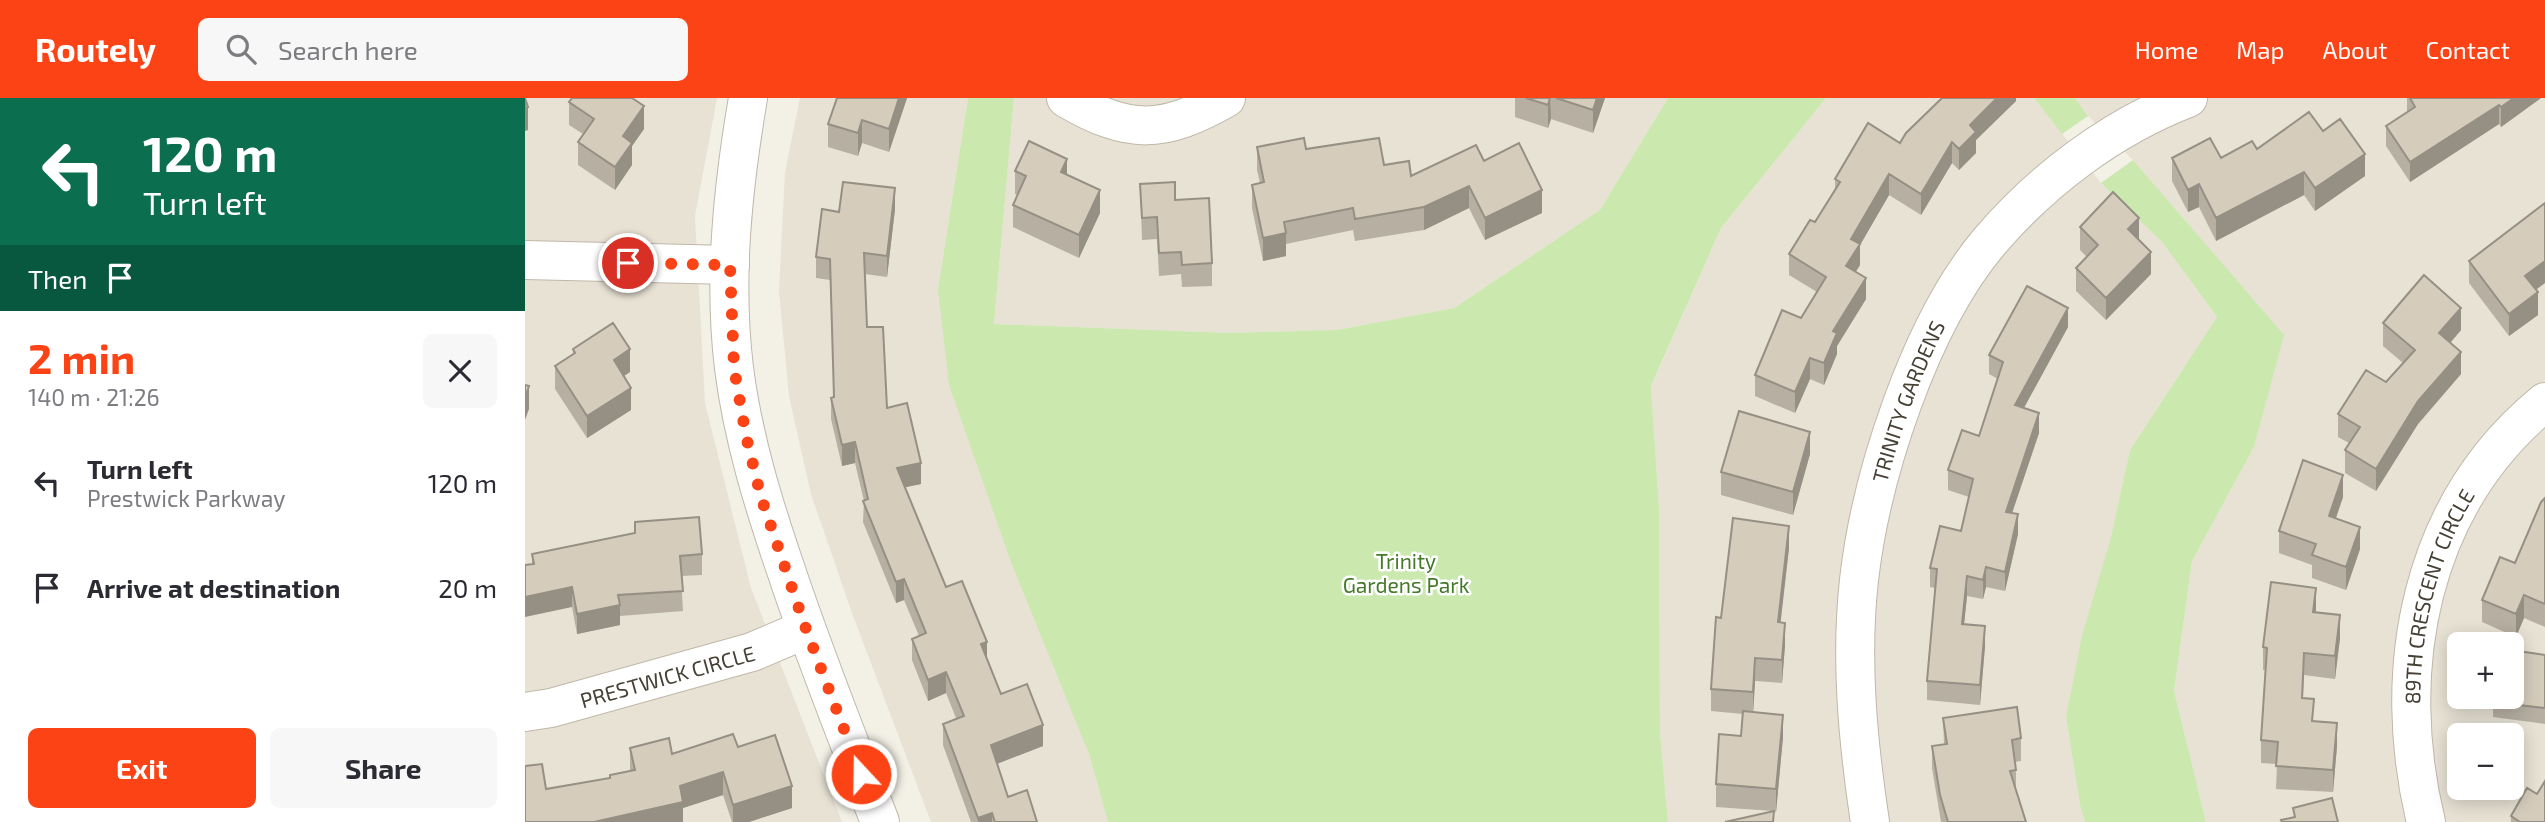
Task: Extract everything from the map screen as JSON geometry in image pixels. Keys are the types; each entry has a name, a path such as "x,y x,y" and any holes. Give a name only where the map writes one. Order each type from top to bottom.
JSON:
{"street":[{"path":"748,98 736,176 730,265 734,368 746,436 761,497 806,629 880,822"},
{"path":"1066,98 1115,122 1144,127 1176,122 1226,98"},
{"name":"TRINITY GARDENS","path":"1870,822 1858,731 1855,663 1859,579 1875,496 1897,416 1928,343 1957,288 1988,243 2026,204 2093,148 2136,122 2188,98"},
{"path":"525,260 730,265"},
{"name":"89TH CRESCENT CIRCLE","path":"2426,822 2412,741 2413,664 2422,596 2443,534 2477,474 2519,423 2545,402"},
{"name":"PRESTWICK CIRCLE","path":"525,712 551,708 752,652 806,629"}],"shaded area":[{"path":"525,98 717,98 695,216 705,403 751,588 842,822 525,822"},
{"path":"800,98 968,98 938,289 1089,754 1108,822 931,822 852,613 811,494 789,396 779,291 785,172"},
{"path":"1014,98 1668,98 1600,210 1454,308 1337,330 1229,333 994,324"},
{"path":"1826,98 2034,98 2101,183 2162,242 2217,317 2130,450 2066,717 2085,822 1668,822 1660,732 1659,509 1651,387 1721,228"},
{"path":"2075,98 2545,98 2545,822 2206,822 2174,691 2192,561 2254,447 2283,335 2133,160 2088,116"}],"green space":[{"name":"Trinity Gardens Park","path":"968,98 1014,98 994,324 1229,333 1337,330 1454,308 1600,210 1668,98 1826,98 1721,228 1651,386 1659,509 1660,732 1668,822 1108,822 1089,754 1011,562 949,385 938,289"},
{"path":"2034,98 2075,98 2088,116 2062,134"},
{"path":"2133,160 2284,335 2254,447 2192,561 2174,691 2206,822 2085,822 2066,717 2082,636 2110,541 2130,450 2217,317 2162,242 2101,183"}],"building":[{"path":"572,98 632,98 644,106 623,136 632,143 615,167 578,142 594,119 569,102"},
{"path":"837,98 899,98 889,129 862,120 858,133 828,124"},
{"path":"1526,98 1550,98 1548,105"},
{"path":"1556,98 1597,98 1593,110"},
{"path":"1942,98 1997,98 1970,125 1976,132 1959,149 1952,142 1921,194 1889,174 1851,239 1860,244 1846,266 1866,278 1833,331 1837,333 1824,363 1810,358 1795,392 1755,375 1782,310 1801,318 1826,277 1789,254 1810,220 1815,222 1840,182 1835,179 1868,123 1900,143 1906,133"},
{"path":"2410,98 2514,98 2410,162 2386,126 2415,107"},
{"path":"2309,112 2323,131 2340,119 2365,154 2315,188 2304,172 2216,218 2199,184 2188,190 2172,158 2210,138 2221,158 2252,141 2257,149"},
{"path":"1304,138 1306,149 1379,138 1384,165 1409,161 1411,176 1476,145 1484,161 1519,143 1542,190 1485,218 1469,186 1424,207 1355,219 1353,208 1284,222 1286,233 1263,238 1252,185 1264,182 1257,147"},
{"path":"1029,141 1067,159 1061,172 1100,190 1079,235 1013,205 1026,176 1015,171"},
{"path":"843,182 895,188 887,256 864,253 867,327 883,327 887,408 907,403 921,463 897,468 946,587 962,581 987,642 981,644 1001,694 1027,684 1043,725 991,745 1008,797 1027,790 1037,822 995,822 992,813 978,818 943,724 964,716 946,672 928,680 912,639 926,633 904,579 896,582 863,501 868,499 855,442 842,445 831,398 834,397 830,259 816,257 822,209 839,212"},
{"path":"1175,182 1175,200 1209,198 1212,263 1182,265 1181,252 1159,253 1157,217 1142,218 1140,184"},
{"path":"2113,192 2139,218 2128,229 2151,252 2106,298 2076,268 2098,245 2080,227"},
{"path":"2545,203 2545,261 2525,276 2538,292 2509,314 2469,261"},
{"path":"2424,275 2461,308 2439,333 2461,352 2418,401 2376,469 2345,450 2360,427 2338,414 2366,370 2386,382 2415,350 2383,323"},
{"path":"2027,286 2068,308 2015,405 2039,413 2006,512 2018,514 2005,572 1986,567 1983,580 1967,576 1962,624 1985,626 1980,685 1927,681 1937,569 1930,568 1940,526 1961,531 1973,479 1948,470 1962,430 1979,436 2003,362 1989,355"},
{"path":"613,323 630,349 614,360 631,388 587,416 555,366 575,353 573,349"},
{"path":"1739,411 1810,432 1793,492 1721,472"},
{"path":"2303,460 2343,475 2329,516 2360,527 2346,567 2312,555 2316,544 2279,531"},
{"path":"2545,498 2545,604 2524,595 2516,614 2482,600 2500,557 2515,563"},
{"path":"699,517 702,554 680,556 683,591 618,595 620,605 577,614 572,587 525,597 525,565 534,564 532,554 635,533 635,522"},
{"path":"1733,518 1789,526 1778,622 1785,623 1782,660 1755,658 1753,692 1711,689 1716,617 1721,618"},
{"path":"2271,582 2316,588 2313,612 2340,615 2335,656 2304,653 2302,698 2314,699 2312,721 2337,723 2333,770 2276,766 2278,742 2261,740 2267,648 2263,647"},
{"path":"2524,652 2545,655 2545,708 2524,706"},
{"path":"2017,707 2021,738 2012,740 2016,770 2010,771 2026,822 1948,822 1940,795 1932,746 1947,744 1943,718"},
{"path":"1743,711 1783,715 1776,789 1716,784 1719,734 1741,736"},
{"path":"733,734 738,747 775,735 792,786 733,805 723,772 680,786 683,802 594,822 525,822 525,766 542,764 546,789 610,778 610,775 635,770 630,748 669,738 672,754"},
{"path":"2545,781 2545,822 2520,822 2511,816 2520,800 2524,800 2527,788 2537,794"},
{"path":"2332,798 2338,822 2281,820 2295,817 2293,808"},
{"path":"1774,811 1773,822 1725,822"}],"route":[{"path":"628,263 730,265 734,368 746,436 761,497 806,629 861,774"}]}
